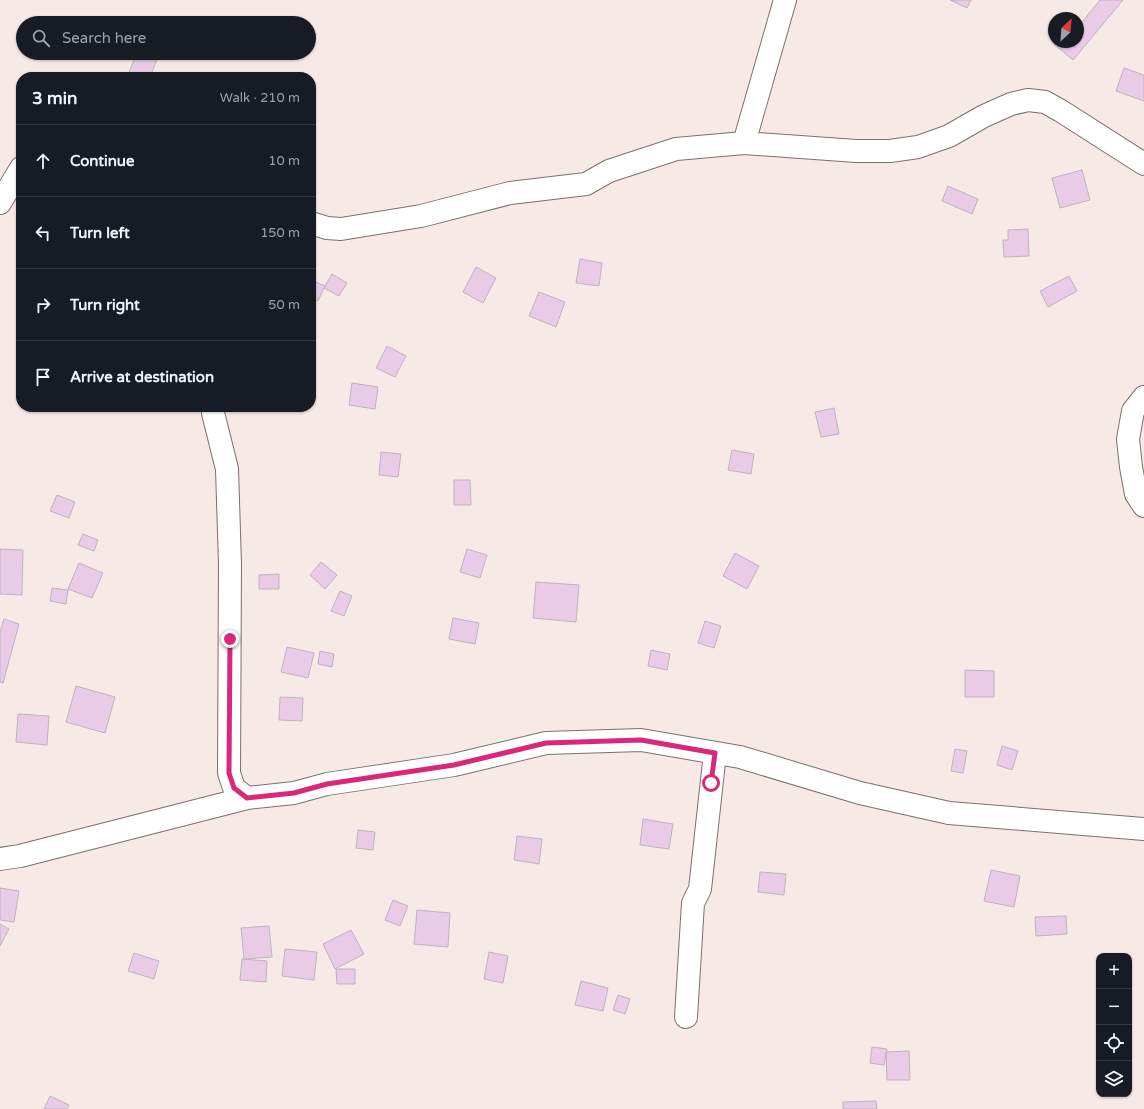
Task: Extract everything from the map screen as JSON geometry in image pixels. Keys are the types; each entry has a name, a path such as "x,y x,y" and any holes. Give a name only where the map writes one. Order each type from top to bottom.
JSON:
{"street":[{"path":"744,143 785,0"},
{"path":"316,225 327,228 341,229 421,216 510,193 586,184 609,171 676,149 744,143 856,151 890,151 918,147 949,136 984,116 1011,104 1028,100 1045,102 1144,164"},
{"path":"0,203 16,176"},
{"path":"1144,397 1133,411 1128,439 1136,494 1144,506"},
{"path":"213,412 227,477 230,564 229,773 234,788 247,798"},
{"path":"0,859 20,856 247,798 294,793 327,784 454,765 546,743 641,740 740,757 860,793 948,813 1144,829"},
{"path":"686,1017 693,902 700,889 715,753"}],"building":[{"path":"950,0 971,0 967,8"},
{"path":"1100,0 1123,0 1084,47 1084,20"},
{"path":"1059,48 1083,48 1073,60"},
{"path":"134,60 157,60 152,72 129,72"},
{"path":"1124,68 1144,75 1144,101 1116,91"},
{"path":"1082,170 1090,200 1060,208 1052,178"},
{"path":"948,186 978,199 972,214 942,201"},
{"path":"1028,229 1029,256 1004,257 1003,240 1008,240 1008,230"},
{"path":"580,259 602,263 599,286 576,283"},
{"path":"476,267 496,278 483,303 463,292"},
{"path":"332,274 347,283 339,296 324,288"},
{"path":"1069,276 1077,291 1048,307 1040,291"},
{"path":"316,282 325,286 318,301 316,300"},
{"path":"539,292 565,302 556,327 529,316"},
{"path":"387,346 406,356 395,377 376,368"},
{"path":"352,383 378,387 375,409 349,405"},
{"path":"834,408 839,434 821,437 815,412"},
{"path":"732,450 754,454 751,474 728,470"},
{"path":"381,452 401,454 398,477 379,475"},
{"path":"454,480 470,480 471,505 454,505"},
{"path":"57,495 75,502 69,518 50,511"},
{"path":"83,534 98,540 94,551 78,545"},
{"path":"0,549 23,550 22,595 0,594"},
{"path":"467,549 487,555 480,578 460,572"},
{"path":"735,553 759,566 747,589 723,576"},
{"path":"321,562 337,575 325,589 310,575"},
{"path":"79,563 103,573 92,598 68,589"},
{"path":"279,574 279,589 259,589 259,575"},
{"path":"536,582 579,585 576,622 533,618"},
{"path":"52,588 68,590 66,604 50,601"},
{"path":"340,591 352,596 344,616 331,611"},
{"path":"453,618 479,623 475,644 449,639"},
{"path":"4,619 19,624 3,683 0,682 0,632"},
{"path":"705,621 721,626 714,648 698,643"},
{"path":"287,647 314,653 308,678 281,672"},
{"path":"651,650 670,654 667,670 648,666"},
{"path":"320,651 334,654 332,667 318,664"},
{"path":"965,670 994,671 994,697 965,697"},
{"path":"76,686 115,697 105,733 66,722"},
{"path":"280,697 303,698 302,721 279,720"},
{"path":"18,714 49,716 47,745 16,742"},
{"path":"1002,746 1018,751 1012,770 997,765"},
{"path":"955,749 967,751 963,773 951,771"},
{"path":"643,819 673,824 669,849 640,845"},
{"path":"358,830 375,832 373,850 356,848"},
{"path":"517,836 542,839 539,864 514,860"},
{"path":"991,870 1020,876 1014,907 984,901"},
{"path":"760,872 786,874 784,895 758,892"},
{"path":"0,888 19,891 14,922 0,920"},
{"path":"393,900 408,906 400,926 385,920"},
{"path":"417,910 450,913 448,947 414,944"},
{"path":"1066,916 1067,934 1036,936 1035,917"},
{"path":"0,924 9,929 0,946"},
{"path":"269,926 272,957 244,959 241,928"},
{"path":"351,930 364,954 335,969 323,944"},
{"path":"285,949 317,952 314,980 282,976"},
{"path":"489,952 508,956 503,983 484,979"},
{"path":"134,953 159,961 154,979 128,971"},
{"path":"242,959 267,961 266,982 240,980"},
{"path":"336,969 355,969 355,984 337,984"},
{"path":"581,981 608,988 603,1011 575,1005"},
{"path":"618,995 630,999 625,1014 613,1010"},
{"path":"872,1047 887,1049 884,1065 870,1063"},
{"path":"909,1051 910,1080 887,1080 886,1052"},
{"path":"50,1096 69,1105 67,1109 44,1109"},
{"path":"876,1101 877,1109 843,1109 843,1102"}],"route":[{"path":"230,639 229,773 234,788 247,798 294,793 327,784 454,765 546,743 641,740 715,753 711,783"}]}
